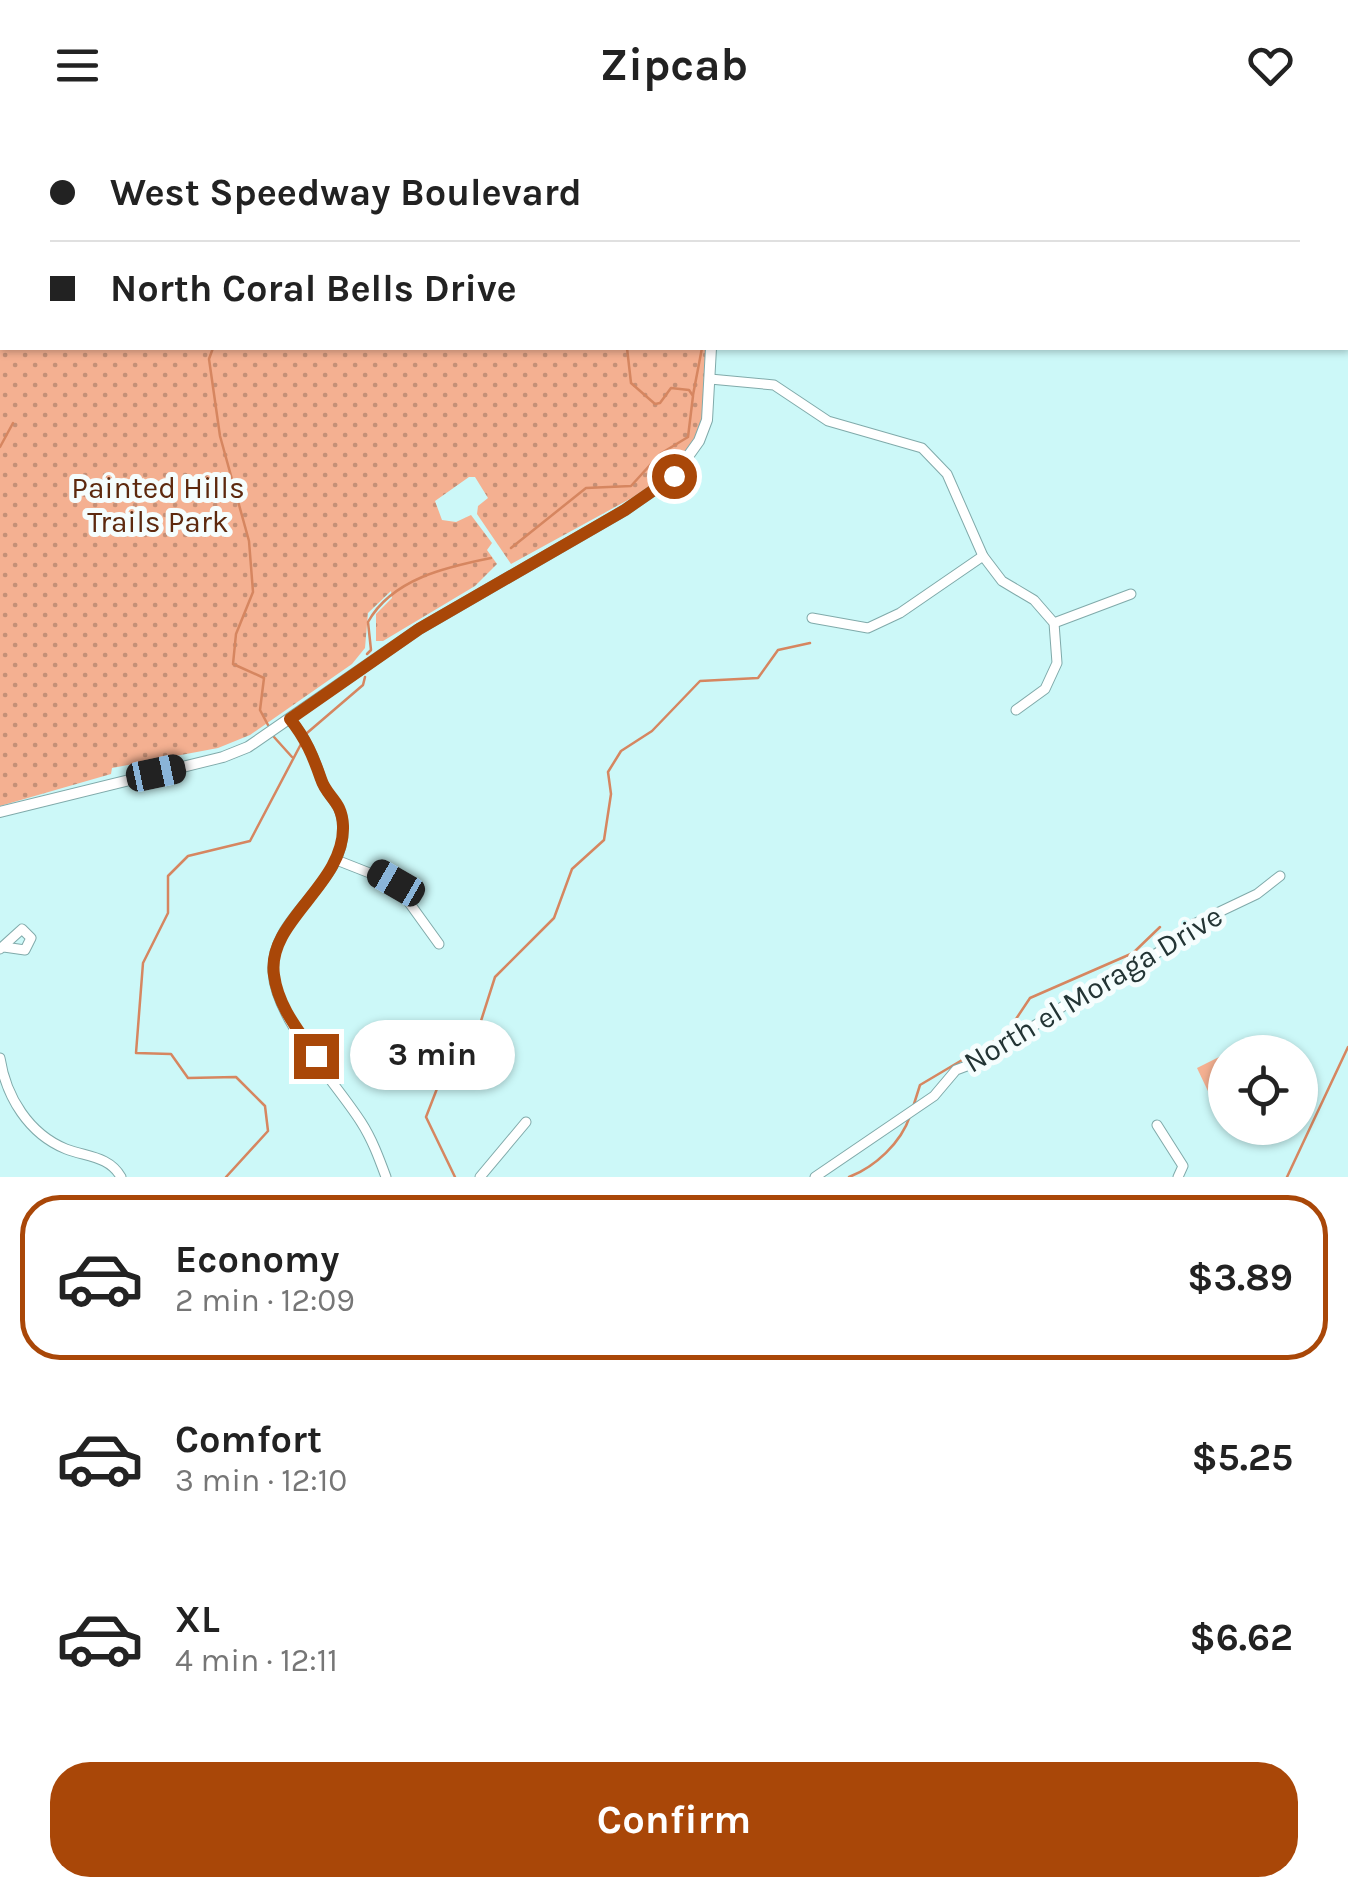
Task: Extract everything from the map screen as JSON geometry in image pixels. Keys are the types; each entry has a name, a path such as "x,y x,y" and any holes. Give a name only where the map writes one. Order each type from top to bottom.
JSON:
{"main road":[{"path":"0,812 223,758 290,719 419,629 625,510 674,476 699,441 707,420 711,350"}],"street":[{"path":"710,379 774,385 828,420 922,448 947,474 983,556 1002,581 1034,600 1054,624 1057,663 1045,689 1016,710"},
{"path":"812,618 868,628 900,613 983,556"},
{"path":"1054,624 1131,594"},
{"path":"290,719 314,753 321,782 338,800 343,827 338,861 288,928 274,967 285,1011 361,1122 386,1177"},
{"path":"338,861 396,883 439,944"},
{"name":"North el Moraga Drive","path":"815,1177 934,1096 956,1070 985,1059 1065,1005 1085,998 1172,943 1194,924 1257,894 1280,876"},
{"path":"261,966 274,967"},
{"path":"0,1058 20,1112 37,1132 64,1149 101,1159 120,1177"},
{"path":"480,1177 526,1122"},
{"path":"1157,1125 1182,1166 1178,1177"}],"green space":[{"name":"Painted Hills Trails Park","path":"0,350 706,350 705,406 699,433 689,451 648,489 511,564 477,514 478,506 488,498 475,477 469,477 435,501 442,520 456,522 471,515 492,543 487,550 497,564 475,586 383,641 376,641 376,614 392,598 391,591 368,613 365,648 352,664 250,735 218,748 112,768 111,774 0,806"},
{"path":"1208,1062 1208,1091 1197,1068"}],"waterway":[{"path":"212,350 209,359 220,436 249,541 253,592 236,634 233,664 264,678 260,710 268,725"},
{"path":"511,548 586,488 631,486 660,454 688,437 693,396 689,390 671,388 655,404 631,383 627,350"},
{"path":"693,395 702,350"},
{"path":"0,447 13,423"},
{"path":"367,654 371,650 368,622 391,595 422,577 491,558"},
{"path":"455,1177 426,1117 452,1050 480,1024 495,977 554,918 572,869 604,840 611,794 608,772 621,751 652,731 700,681 758,678 778,650 810,643"},
{"path":"307,733 363,685 365,677"},
{"path":"274,737 292,757"},
{"path":"226,1177 268,1131 265,1106 236,1077 188,1078 171,1054 136,1053 143,963 168,913 168,876 188,856 250,841 301,744"},
{"path":"914,1104 920,1085 1006,1034 1030,998 1133,953 1160,927"},
{"path":"1287,1177 1348,1047"},
{"path":"849,1177 886,1153 910,1116"}],"route":[{"path":"316,1056 285,1011 273,968 288,928 338,861 343,827 338,800 321,782 314,753 290,719 419,629 625,510 674,476"}]}
